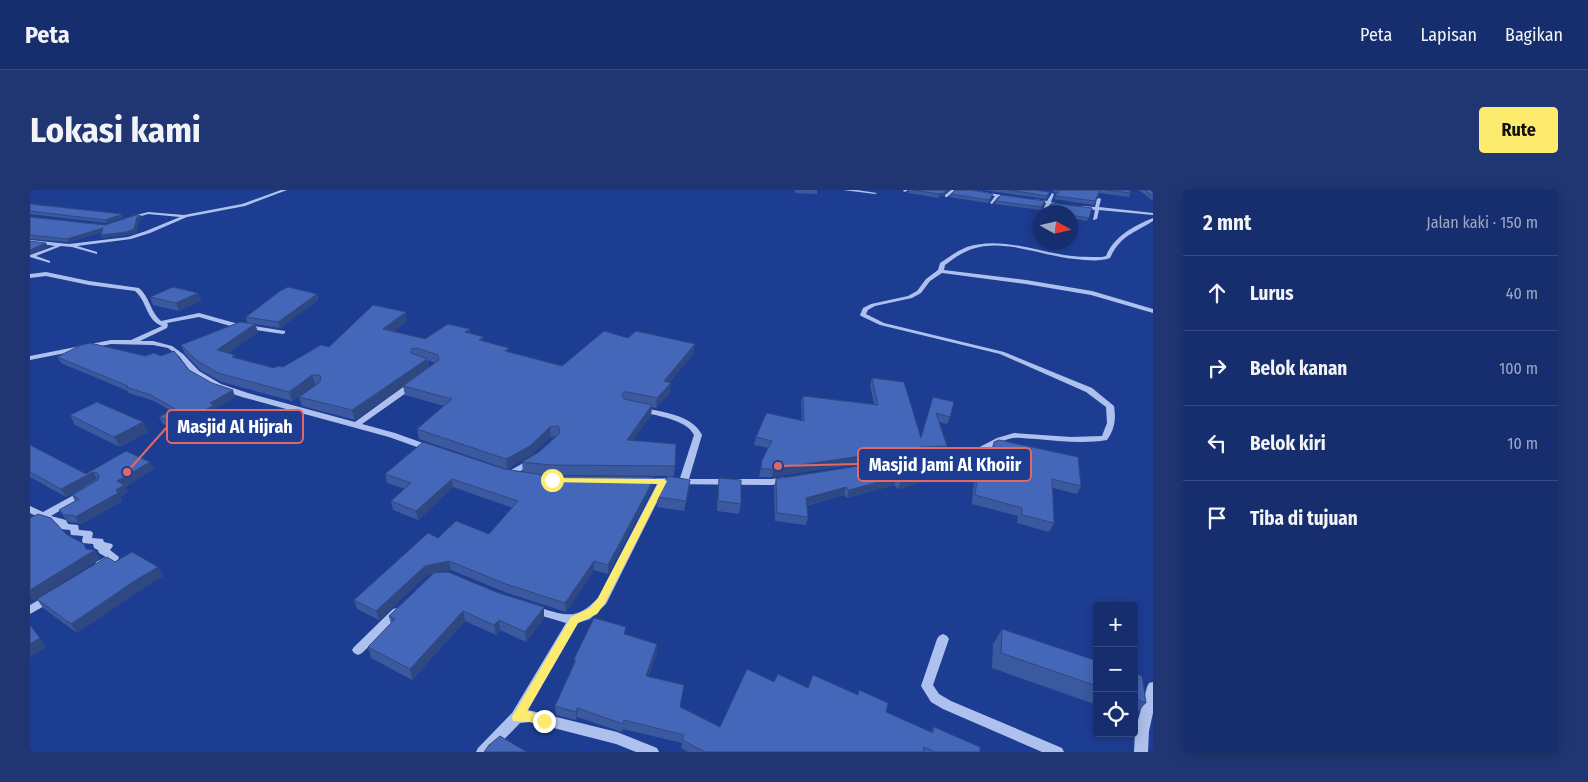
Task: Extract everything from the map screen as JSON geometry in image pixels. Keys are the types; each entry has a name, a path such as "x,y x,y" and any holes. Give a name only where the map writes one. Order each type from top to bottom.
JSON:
{"street":[{"path":"68,246 138,236 186,216 243,205 285,190"},
{"path":"846,190 875,193"},
{"path":"946,196 952,190"},
{"path":"963,190 1015,198"},
{"path":"839,193 853,193 854,191"},
{"path":"1047,205 1052,194"},
{"path":"992,203 998,195"},
{"path":"1095,219 1099,199"},
{"path":"1032,200 1068,205"},
{"path":"1078,206 1153,214"},
{"path":"124,221 148,213 186,216"},
{"path":"941,271 942,264 961,250 994,244 1021,247 1058,256 1108,258 1110,250 1132,229 1153,219"},
{"path":"30,241 68,246 95,253"},
{"path":"48,262 31,256 61,245"},
{"path":"947,458 969,456 1006,436 1071,439 1107,434 1112,417 1110,406 1089,390 1002,353 882,324 863,315 865,309 873,305 910,297 919,292 928,280 941,271 1026,282 1092,294 1153,311"},
{"path":"30,276 46,274 89,283 137,289 142,292 148,312 165,325 163,329 131,342"},
{"path":"159,322 199,315 234,326 283,332"},
{"path":"30,358 83,346 131,342 170,347 181,355 196,373 218,386 245,395 295,404 437,451"},
{"path":"356,425 420,379"},
{"path":"634,407 694,426 697,430 698,435 684,481"},
{"path":"508,474 542,453"},
{"path":"499,471 526,478"},
{"path":"628,481 772,482 797,478"},
{"path":"518,604 561,618 574,620 594,611 602,601 663,481"},
{"path":"30,524 48,519 90,489"},
{"path":"30,509 48,519 54,526 63,526 64,532 74,533 75,540 87,540 88,546 100,548 114,557 88,573"},
{"path":"30,610 55,594"},
{"path":"358,650 405,605"},
{"path":"483,752 518,717 574,620"},
{"path":"944,639 927,686 935,698 947,705 1057,752"},
{"path":"1141,752 1142,731 1153,687"},
{"path":"518,717 530,716 617,738 652,752"}],"building":[{"path":"913,190 947,190 939,194"},
{"path":"955,190 970,190 993,194 989,200 951,194"},
{"path":"1009,190 1035,190 1050,192 1047,196"},
{"path":"1057,190 1100,190 1095,201 1055,196 1059,193"},
{"path":"1107,190 1130,190 1130,193"},
{"path":"1145,190 1152,190 1153,196"},
{"path":"1001,195 1045,201 1043,205 1033,206 996,201"},
{"path":"1052,203 1068,205 1051,205"},
{"path":"30,204 123,214 105,220 30,211"},
{"path":"1078,206 1092,208 1089,218 1078,216"},
{"path":"136,215 141,216 137,217 134,229 126,232 101,235 103,228 67,239 30,235 30,217 105,225"},
{"path":"30,241 46,243 30,250"},
{"path":"173,287 198,293 176,303 150,297"},
{"path":"288,287 317,294 278,322 246,317 280,291"},
{"path":"373,305 406,312 383,329 425,339 448,324 470,329 465,332 484,337 479,340 509,348 505,351 562,366 604,331 628,338 636,331 695,344 664,381 671,383 657,398 628,392 624,392 622,395 624,399 652,405 627,440 676,444 675,466 551,465 522,462 539,452 559,434 560,429 558,426 550,427 530,446 506,459 417,429 452,399 403,386 439,360 438,355 417,348 411,349 411,353 427,359 352,410 299,397 320,382 321,377 319,375 312,375 289,392 218,373 196,360 181,345 240,322 255,324 217,350 235,355 232,357 274,368 278,366 283,367 321,345 329,347"},
{"path":"90,343 145,356 154,353 161,356 174,351 189,370 212,383 233,390 210,403 214,405 179,425 159,417 175,409 151,395 126,387 128,386 57,357 81,345"},
{"path":"872,378 904,382 921,438 933,397 954,402 950,417 936,413 947,446 922,447 773,469 761,469 762,460 772,441 756,437 767,413 804,421 803,396 878,405"},
{"path":"97,402 143,422 114,437 70,415"},
{"path":"999,440 1078,457 1081,486 1052,479 1054,523 1022,515 1022,508 975,495 978,473 951,467 901,481 897,477 849,490 846,487 806,498 808,517 777,513 776,479 922,456 962,454 983,459 984,455 993,457 994,442"},
{"path":"423,442 504,469 550,476 655,477 608,565 594,561 565,603 506,584 449,561 425,566 376,611 354,600 428,533 438,538 456,521 489,534 518,501 452,479 416,511 391,501 411,483 385,474"},
{"path":"30,445 86,474 126,451 150,462 117,481 124,485 116,490 118,493 75,517 73,515 64,515 59,510 79,499 72,495 98,480 99,476 93,472 61,489 30,472"},
{"path":"668,476 690,480 686,501 657,497"},
{"path":"719,478 741,480 741,504 718,501"},
{"path":"38,514 51,518 66,534 84,544 86,549 95,550 30,590 30,518"},
{"path":"132,552 158,567 71,624 37,599 107,557 115,562"},
{"path":"448,572 496,592 544,607 525,632 499,620 494,625 463,611 410,669 368,647 395,619 389,616 434,573"},
{"path":"594,618 626,627 624,634 657,644 646,676 684,685 680,707 720,727 747,669 774,682 778,674 808,688 813,675 858,695 859,690 888,703 886,712 933,733 934,727 980,747 980,752 935,752 924,747 923,752 705,752 682,740 684,735 624,720 623,724 577,708 576,712 555,706 576,660 574,659"},
{"path":"30,625 40,638 30,644"},
{"path":"1002,629 1093,660 1093,685 1001,653"},
{"path":"1138,674 1142,676 1146,703 1138,700"},
{"path":"500,736 527,752 484,752"}],"place":[{"name":"Masjid Jami Al Khoiir","path":"778,466"},
{"name":"Masjid Al Hijrah","path":"127,472"}],"route":[{"path":"544,721 530,716 518,717 574,620 594,611 602,601 663,481 552,480"}]}
